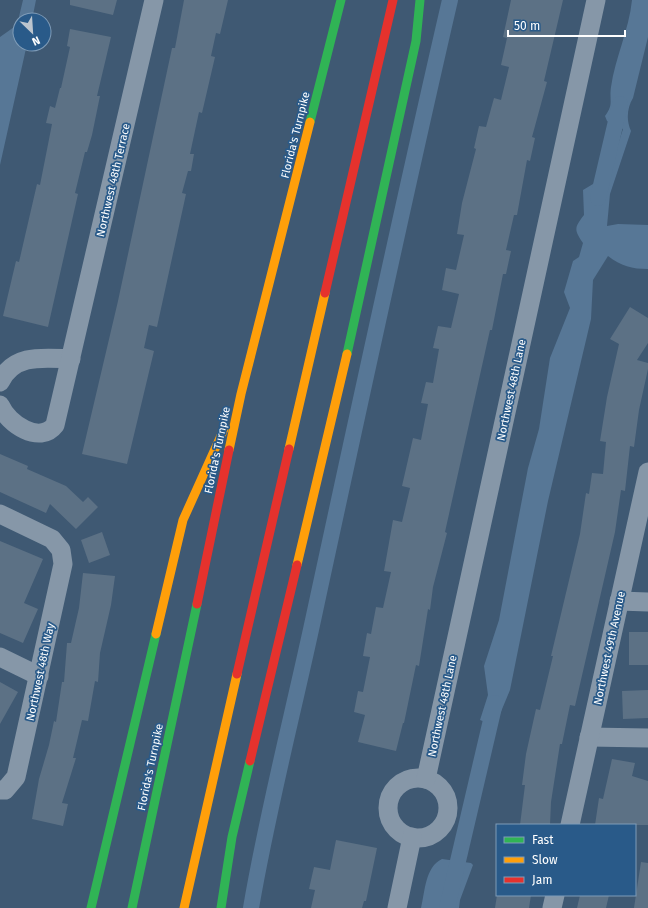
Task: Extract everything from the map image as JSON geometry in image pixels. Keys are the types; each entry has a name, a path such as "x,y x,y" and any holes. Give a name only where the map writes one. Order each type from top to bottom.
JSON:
{"highway":[{"name":"Florida's Turnpike","path":"132,908 241,394 342,0"},
{"path":"184,908 392,0"},
{"path":"221,908 232,837 363,285 416,41 420,0"},
{"path":"91,908 183,520 241,394"}],"street":[{"name":"Northwest 48th Terrace","path":"0,405 7,418 28,430 39,434 46,433 52,429 57,419 154,0"},
{"name":"Northwest 48th Lane","path":"426,779 596,0"},
{"path":"0,382 4,374 11,366 22,360 35,357 71,359"},
{"name":"Northwest 49th Avenue","path":"570,824 648,472"},
{"name":"Northwest 48th Way","path":"0,514 52,539 61,550 63,564 16,777 2,790"},
{"path":"619,601 648,602"},
{"path":"0,657 39,676"},
{"path":"589,737 648,738"},
{"path":"416,778 426,779 434,783 443,793 448,806 446,815 438,830 421,838 412,837 403,834 390,820 388,810 389,801 392,792 407,780 416,778"},
{"path":"396,908 412,837"},
{"path":"552,908 555,896"}],"water":[{"path":"23,0 36,0 34,12 20,12"},
{"path":"632,0 648,0 648,37 633,98 628,110 628,123 631,131 610,194 607,226 618,224 648,225 648,269 627,266 608,256 593,280 591,319 548,501 510,690 495,726 480,720 488,695 484,666 499,620 528,468 539,429 550,358 570,308 564,292 573,261 579,257 583,243 576,229 578,223 584,215 583,190 608,175 623,129 607,121 605,116 610,105 613,76 628,22"},
{"path":"12,29 12,52 25,52 0,165 0,37"},
{"path":"442,859 471,863 473,865 460,900 459,908 421,908 429,874 436,863"}],"building":[{"path":"70,0 117,0 113,15 70,5"},
{"path":"184,0 228,0 220,34 216,33 211,56 215,57 202,113 199,112 190,154 194,154 191,171 188,171 182,193 186,194 157,327 149,325 144,348 154,351 127,464 82,454 118,301 172,48 175,48"},
{"path":"511,0 563,0 544,81 547,82 532,137 535,138 530,161 527,160 517,215 514,215 506,250 511,251 506,274 503,274 492,330 490,330 445,532 447,533 433,587 430,610 428,609 419,666 416,665 404,723 396,751 358,742 365,715 354,712 358,691 363,692 370,657 363,656 367,633 371,634 376,607 383,608 391,572 384,571 393,520 402,522 410,488 402,486 413,438 421,440 428,404 421,403 426,382 433,383 439,349 433,348 438,326 451,328 459,294 442,290 446,268 456,270 464,235 457,234 462,203 476,149 474,148 479,126 486,127 494,98 501,100 509,67 501,65 507,38 503,37"},
{"path":"70,29 111,37 97,96 100,96 92,135 87,152 85,152 75,193 78,194 48,327 3,316 16,261 19,262 37,184 40,185 52,124 46,123 50,106 55,108 61,88 70,47 67,46"},
{"path":"630,307 648,318 648,343 637,360 648,363 648,369 639,410 634,447 630,446 625,491 621,490 615,532 575,706 570,705 562,744 560,744 551,802 550,824 520,824 525,785 522,785 526,754 536,709 540,710 553,656 551,656 580,534 586,493 589,494 592,473 603,474 606,442 600,441 607,397 619,344 610,339"},
{"path":"0,454 28,466 27,469 66,486 83,502 88,497 98,507 76,529 50,504 46,513 0,492"},
{"path":"102,532 110,555 89,563 81,540"},
{"path":"0,541 43,559 24,603 38,609 23,643 0,633"},
{"path":"83,573 115,576 111,605 100,653 98,682 95,681 88,721 82,720 73,758 76,758 62,803 68,804 63,826 32,819 39,779 54,721 56,722 62,682 64,682 67,643 71,643 79,608"},
{"path":"629,632 648,632 648,665 629,665"},
{"path":"0,682 18,692 0,724"},
{"path":"648,690 648,718 623,719 622,691"},
{"path":"612,759 635,763 632,776 648,781 648,825 595,824 599,798 603,799"},
{"path":"336,840 377,848 366,901 364,901 362,908 311,908 315,890 309,889 314,867 330,870"},
{"path":"641,862 648,863 648,908 634,908"},
{"path":"497,896 531,896 529,908 495,908"},
{"path":"580,896 609,896 606,908 577,908"}],"waterway":[{"path":"251,908 273,796 450,0"},
{"path":"598,198 620,104"},
{"path":"447,908 495,703"}],"traffic: fast":[{"path":"310,122 341,0"},
{"path":"347,354 416,41 420,0"},
{"path":"132,908 197,604"},
{"path":"91,908 156,634"},
{"path":"221,908 232,837 250,761"}],"traffic: slow":[{"path":"229,450 241,394 310,122"},
{"path":"289,449 325,293"},
{"path":"297,565 347,354"},
{"path":"156,634 183,520 224,429"},
{"path":"184,908 237,674"}],"traffic: jam":[{"path":"325,293 393,0"},
{"path":"237,674 289,449"},
{"path":"197,604 229,450"},
{"path":"250,761 297,565"}]}
